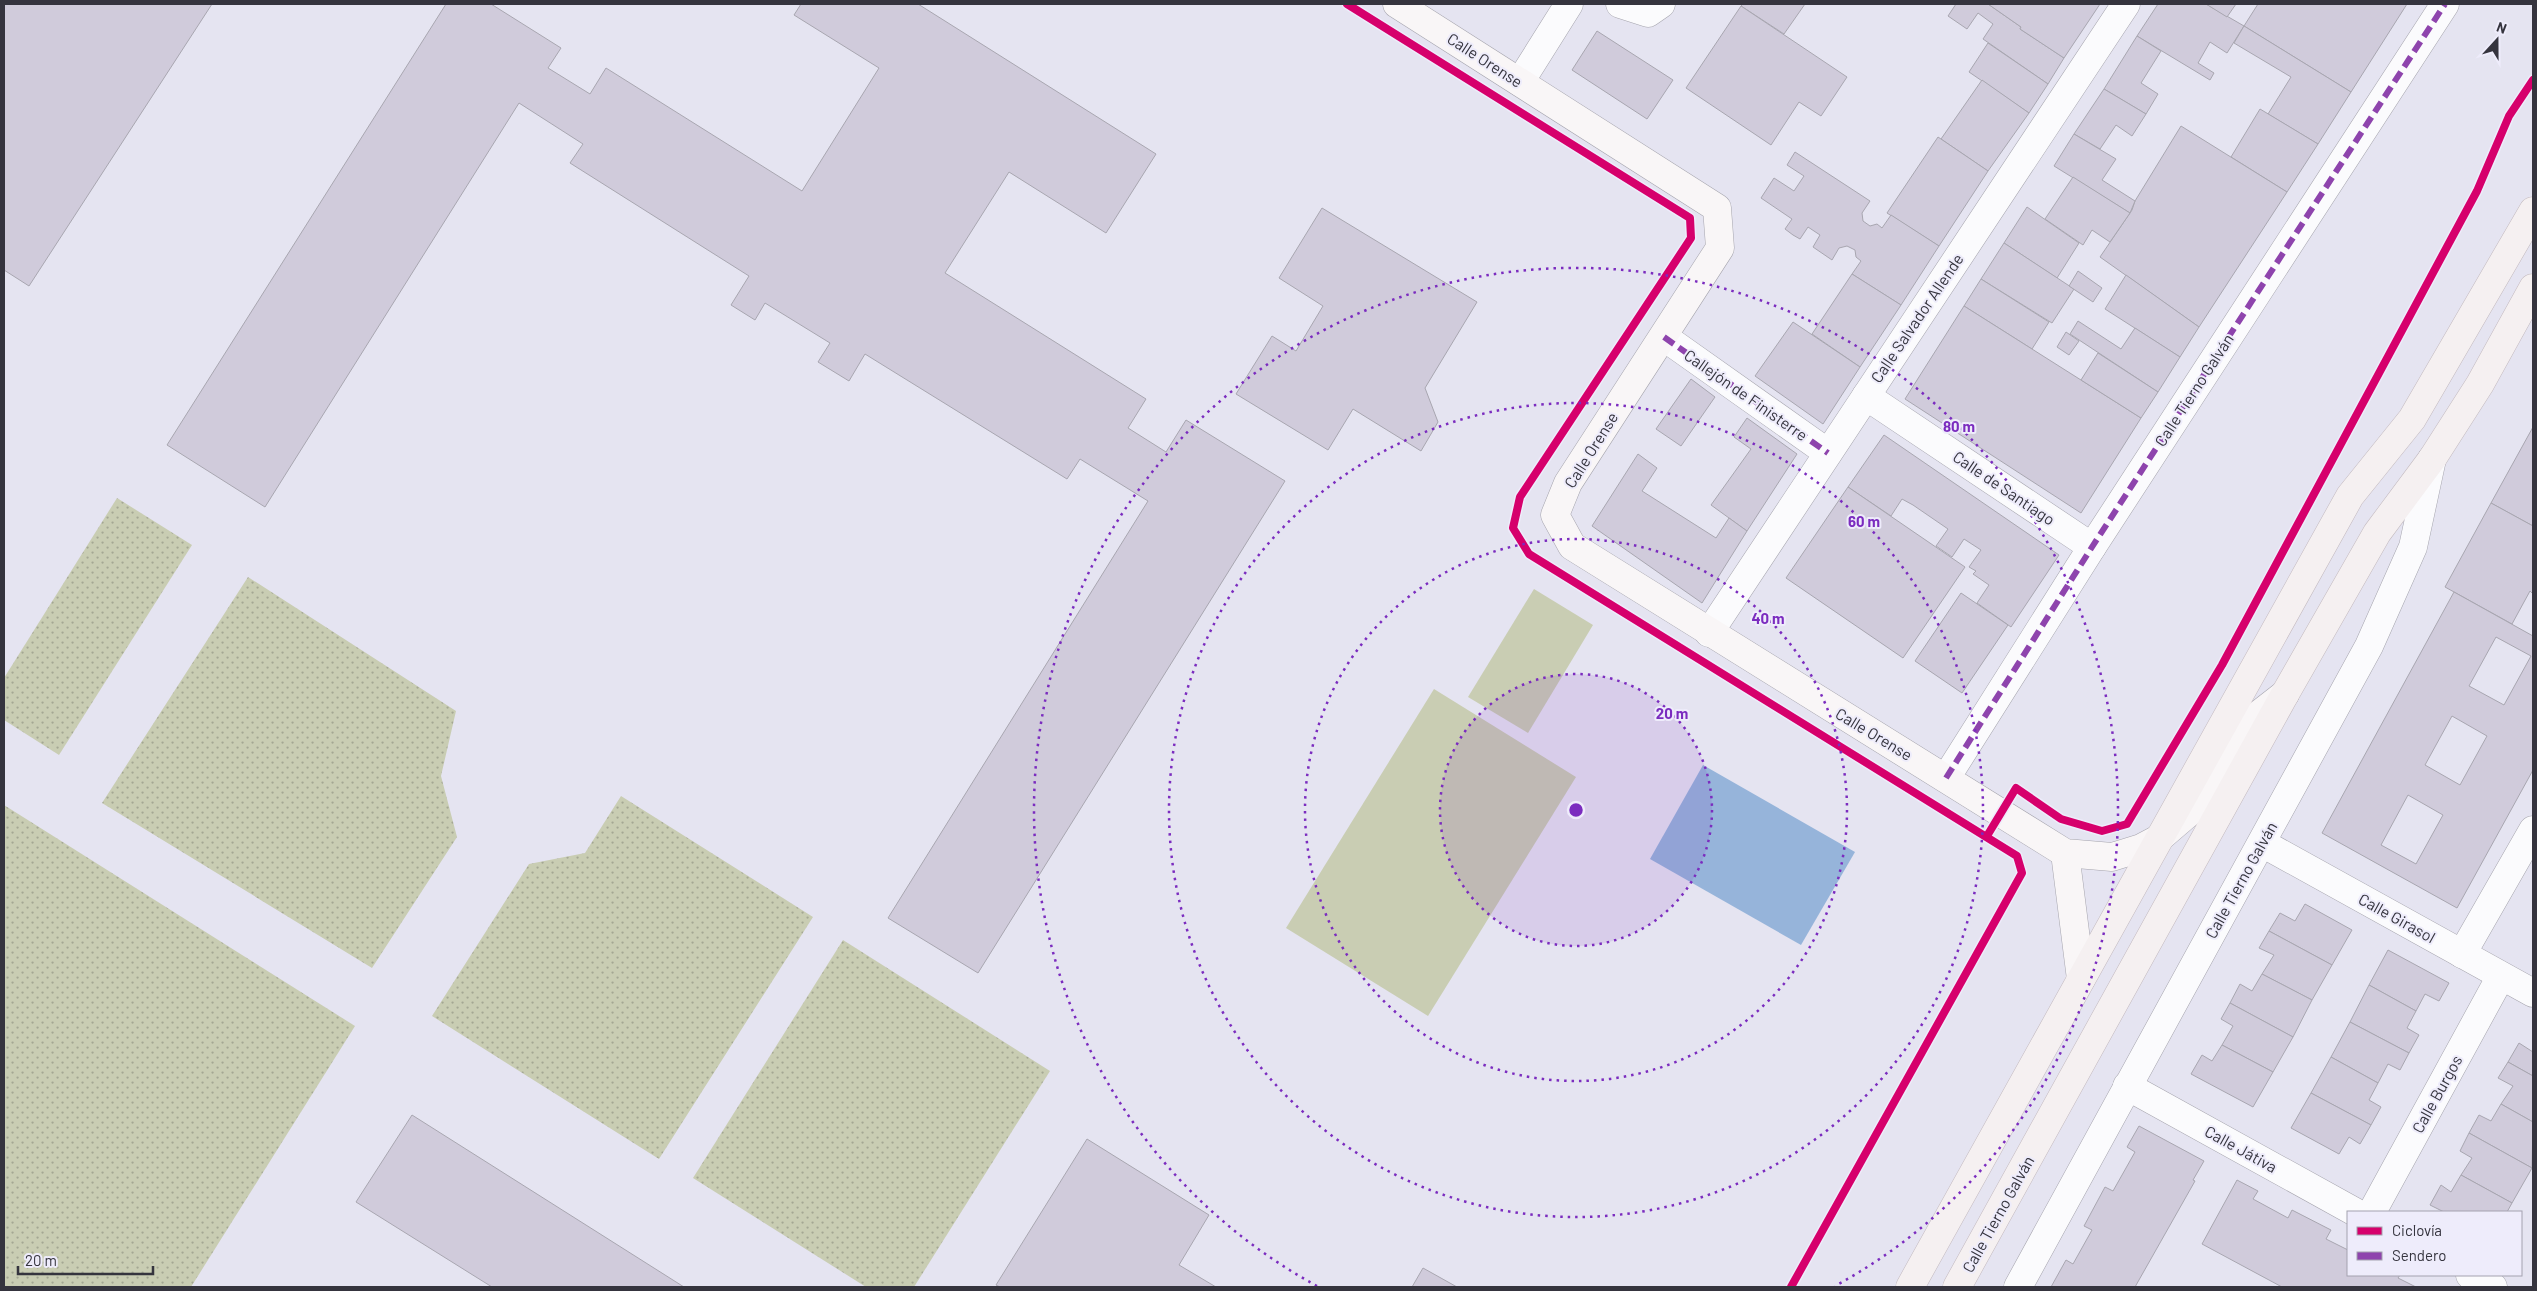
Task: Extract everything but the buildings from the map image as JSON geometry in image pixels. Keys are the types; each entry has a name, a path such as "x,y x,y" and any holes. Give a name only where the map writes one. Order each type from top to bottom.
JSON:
{"main road":[{"name":"Calle Orense","path":"1397,4 1717,208 1720,248 1568,483 1556,515 1572,546 1709,633 2065,852 2112,857 2141,848 2158,839"},
{"name":"Calle Tierno Galván","path":"1910,1287 2350,496 2412,419 2533,210"},
{"name":"Calle Tierno Galván","path":"1957,1287 2285,694 2377,533 2432,459 2480,384 2533,288"},
{"name":"Calle Tierno Galván","path":"2158,839 2207,797 2249,722 2285,694"},
{"path":"2065,852 2082,979"}],"street":[{"path":"1520,82 1569,4"},
{"path":"1620,4 1648,13 1661,4"},
{"name":"Calle Salvador Allende","path":"1709,633 2126,4"},
{"name":"Calle Tierno Galván","path":"1946,778 2092,547 2445,4"},
{"name":"Callejón de Finisterre","path":"1664,336 1828,453"},
{"name":"Calle de Santiago","path":"1866,396 2092,547"},
{"name":"Calle Tierno Galván","path":"2018,1287 2369,646 2413,547 2432,459"},
{"path":"2462,954 2533,830"},
{"name":"Calle Girasol","path":"2262,843 2533,993"},
{"name":"Calle Burgos","path":"2373,1211 2502,976"},
{"name":"Calle Játiva","path":"2127,1086 2353,1211"},
{"path":"2472,1276 2493,1287"}],"green space":[{"path":"117,498 192,545 59,755 4,720 4,678"},
{"path":"248,577 456,711 441,776 457,837 372,968 102,803"},
{"path":"1534,589 1593,625 1528,733 1468,697"},
{"path":"1434,689 1576,777 1428,1016 1286,928"},
{"path":"621,796 813,917 659,1159 432,1016 529,864 585,853"},
{"path":"4,805 355,1026 191,1287 4,1287"},
{"path":"843,940 1050,1071 914,1287 866,1287 693,1178"}],"water":[{"path":"1703,765 1855,852 1801,945 1650,859"}],"marked path":[{"path":"1946,778 2092,547 2445,4"},
{"path":"1664,337 1828,453"}],"cycle path":[{"path":"1347,4 1690,218 1691,238 1520,497 1513,528 1529,554 2017,856 2022,873 1791,1287"},
{"path":"1987,836 2016,788 2061,819 2102,831 2127,824 2222,665 2477,191 2509,116 2533,80"}]}
